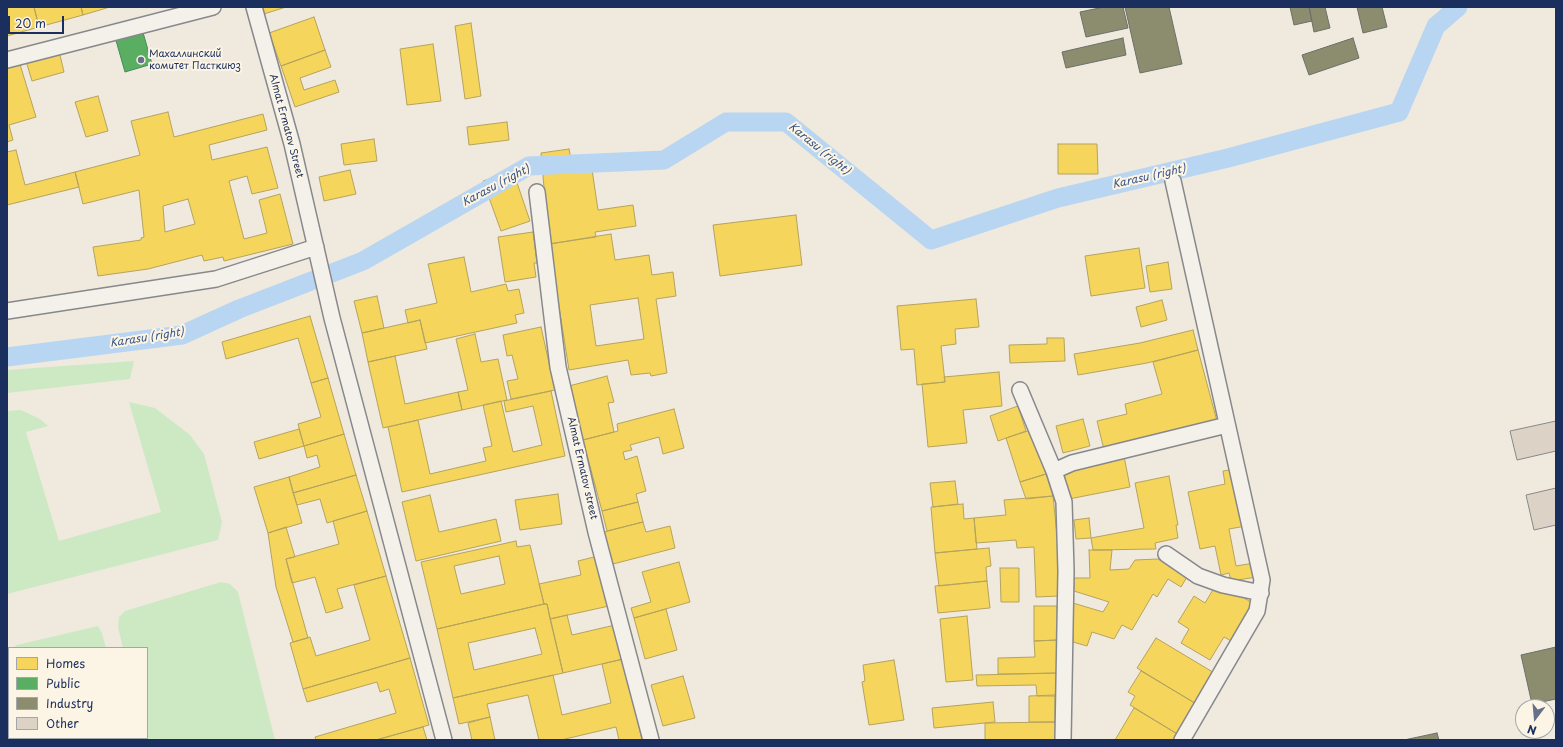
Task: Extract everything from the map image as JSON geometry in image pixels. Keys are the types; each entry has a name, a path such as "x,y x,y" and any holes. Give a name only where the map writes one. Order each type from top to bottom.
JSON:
{"street":[{"path":"7,60 213,7"},
{"name":"Almat Ermatov Street","path":"254,7 292,144 316,250"},
{"path":"1173,181 1262,580 1257,611 1182,740"},
{"name":"Almat Ermatov street","path":"537,192 558,367 596,532 651,740"},
{"path":"7,311 216,280 316,250 332,318 444,740"},
{"path":"1020,390 1054,471 1064,502 1066,572 1063,740"},
{"path":"1054,471 1072,463 1227,425"},
{"path":"1166,554 1198,576 1223,585 1261,593"}],"green space":[{"path":"134,361 130,379 7,393 7,370"},
{"path":"129,402 155,408 190,435 204,454 222,522 218,540 7,594 7,411 21,410 40,419 48,426 26,432 59,541 161,512"},
{"path":"221,582 230,584 238,592 275,740 145,740 148,739 148,647 123,647 118,627 119,617 125,611"},
{"path":"98,626 102,633 106,647 14,647 17,645"}],"building: Homes":[{"path":"7,7 34,7 39,27 7,36"},
{"path":"34,7 81,7 83,15 39,27"},
{"path":"81,7 110,7 83,15"},
{"path":"262,7 286,7 264,14"},
{"path":"314,17 325,50 281,66 269,33"},
{"path":"471,23 481,96 465,99 455,26"},
{"path":"433,44 441,101 407,105 400,49"},
{"path":"325,50 331,67 300,78 304,90 335,80 339,92 295,107 281,66"},
{"path":"59,51 64,72 32,81 26,61"},
{"path":"19,61 36,117 9,125 13,140 7,142 7,65"},
{"path":"98,96 108,131 86,137 75,102"},
{"path":"168,112 174,137 263,114 267,130 209,145 212,160 267,147 278,188 252,194 247,176 229,181 244,239 267,233 259,200 280,194 293,244 224,261 223,257 204,261 202,255 148,269 98,276 93,247 141,240 141,238 144,237 139,190 83,204 75,172 140,155 131,121","holes":["188,199 195,224 165,232 163,206"]},
{"path":"507,122 509,140 469,145 467,127"},
{"path":"374,139 377,161 344,165 341,144"},
{"path":"1058,144 1097,144 1098,174 1058,174"},
{"path":"569,149 571,159 590,156 598,210 633,205 636,226 595,232 596,237 549,244 541,153"},
{"path":"16,150 25,185 75,172 79,187 7,205 7,152"},
{"path":"350,170 356,194 324,201 319,177"},
{"path":"513,171 530,221 501,231 483,181"},
{"path":"796,215 802,265 720,276 713,225"},
{"path":"533,232 537,263 534,263 536,277 505,282 498,237"},
{"path":"611,234 615,260 649,255 652,275 673,272 676,296 656,299 667,373 651,376 650,373 631,375 628,360 569,370 549,244","holes":["638,298 644,339 596,346 590,305"]},
{"path":"1139,248 1145,288 1091,296 1085,256"},
{"path":"464,257 471,292 506,284 508,291 519,289 524,313 515,315 517,323 425,343 420,320 408,323 405,310 437,303 428,264"},
{"path":"1168,262 1172,289 1150,292 1146,266"},
{"path":"377,296 384,328 362,333 354,301"},
{"path":"976,299 979,327 955,329 956,344 941,346 945,382 917,385 914,349 901,350 897,306"},
{"path":"1162,300 1167,320 1141,327 1136,307"},
{"path":"310,316 328,378 311,383 298,338 226,359 222,342"},
{"path":"420,320 427,349 368,362 362,333"},
{"path":"541,327 555,390 511,399 507,381 518,379 512,355 507,356 503,335"},
{"path":"1193,330 1198,350 1147,363 1078,375 1074,354 1140,343"},
{"path":"475,334 481,362 498,359 507,400 462,410 458,392 468,390 456,339"},
{"path":"1047,338 1064,338 1065,361 1010,363 1009,345 1047,344"},
{"path":"1198,350 1218,425 1105,454 1097,421 1127,414 1125,404 1162,394 1153,362"},
{"path":"395,356 405,404 458,392 462,410 383,428 368,362"},
{"path":"999,372 1002,406 963,410 967,443 928,447 922,384 945,382 944,377"},
{"path":"607,376 614,402 608,403 614,432 583,440 569,386"},
{"path":"328,378 344,434 304,446 298,424 321,417 311,383"},
{"path":"551,391 565,456 402,492 388,427 418,420 430,474 486,461 483,448 492,446 483,405 501,401 513,452 542,445 533,406 506,412 504,401"},
{"path":"1018,406 1026,431 998,441 990,416"},
{"path":"674,409 684,448 663,454 659,437 630,445 632,450 623,452 625,460 637,456 646,491 636,494 638,502 602,511 583,440 618,431 617,424"},
{"path":"1083,419 1090,446 1063,453 1056,426"},
{"path":"299,429 304,446 259,459 254,442"},
{"path":"1031,430 1046,474 1020,482 1006,438"},
{"path":"344,434 356,475 293,493 289,477 320,467 317,455 307,458 304,446"},
{"path":"1124,456 1130,487 1069,499 1063,468"},
{"path":"1235,469 1246,526 1229,529 1236,566 1254,563 1257,577 1231,581 1229,573 1221,575 1215,546 1200,549 1188,492 1225,484 1223,471"},
{"path":"1046,474 1053,496 1026,499 1020,482"},
{"path":"356,475 367,511 327,523 320,499 297,505 293,493"},
{"path":"1169,476 1178,525 1176,525 1178,538 1155,543 1156,549 1093,550 1091,538 1144,528 1135,483"},
{"path":"289,477 302,523 268,533 254,487"},
{"path":"955,481 958,504 933,507 930,483"},
{"path":"558,494 562,524 520,530 515,500"},
{"path":"430,495 439,532 496,519 501,541 416,561 402,502"},
{"path":"1053,496 1058,545 1059,596 1036,597 1034,547 1017,548 1016,540 976,543 974,518 1006,515 1004,500"},
{"path":"638,502 643,522 607,531 602,511"},
{"path":"963,504 964,519 974,518 977,549 935,553 931,507"},
{"path":"367,511 386,576 337,589 343,608 326,613 315,577 292,583 286,559 339,544 333,521"},
{"path":"1089,518 1091,538 1076,539 1074,520"},
{"path":"643,522 646,532 670,526 675,548 613,564 604,532"},
{"path":"286,527 295,557 286,559 308,638 293,642 276,587 268,533"},
{"path":"516,541 517,547 530,545 544,604 437,629 421,562","holes":["499,556 505,584 461,594 454,566"]},
{"path":"989,548 991,566 986,567 987,581 939,586 935,553"},
{"path":"1089,550 1112,550 1110,570 1129,569 1135,560 1158,559 1187,577 1181,587 1168,579 1157,597 1153,594 1132,630 1122,625 1114,639 1092,632 1087,646 1073,642 1073,603 1103,612 1109,602 1074,591 1074,578 1090,578"},
{"path":"598,556 609,606 550,619 547,604 544,604 539,584 581,575 578,561"},
{"path":"679,562 690,602 634,618 631,608 651,602 642,572"},
{"path":"1000,568 1019,568 1019,602 1001,602"},
{"path":"386,576 410,658 303,689 290,643 310,637 316,656 370,640 354,585"},
{"path":"987,581 990,608 938,613 935,586"},
{"path":"1214,588 1228,588 1254,604 1231,641 1224,637 1210,660 1181,643 1189,629 1178,622 1194,596 1205,603"},
{"path":"547,604 563,673 453,698 437,629","holes":["535,628 542,654 474,670 468,643"]},
{"path":"1034,606 1057,606 1058,640 1034,641"},
{"path":"666,609 677,650 645,659 634,618"},
{"path":"567,615 572,635 615,625 623,659 563,673 550,619"},
{"path":"967,616 973,680 946,682 940,619"},
{"path":"1156,638 1216,674 1198,705 1137,668"},
{"path":"1058,640 1059,673 998,674 998,658 1035,657 1034,641"},
{"path":"410,658 429,725 376,740 316,740 315,737 396,713 389,689 380,692 377,682 307,702 303,689"},
{"path":"623,659 642,740 619,740 616,727 561,740 539,740 528,695 487,704 490,717 459,724 453,698 553,675 562,715 611,703 602,664"},
{"path":"894,660 904,720 869,725 862,682 865,681 863,665"},
{"path":"1141,671 1198,705 1179,735 1130,705 1135,696 1128,692"},
{"path":"1059,673 1060,696 1037,696 1036,685 977,686 976,675"},
{"path":"683,676 695,718 663,726 651,685"},
{"path":"1055,695 1055,722 1029,722 1029,696"},
{"path":"993,702 995,722 934,728 932,708"},
{"path":"1134,708 1179,735 1176,740 1115,740"},
{"path":"7,710 8,739 124,740 7,740"},
{"path":"490,717 495,740 472,740 468,723"},
{"path":"1055,722 1056,740 985,740 985,723"},
{"path":"423,727 427,740 376,740"}],"building: Public":[{"path":"142,29 152,64 125,72 115,37"}],"building: Industry":[{"path":"1104,7 1123,7 1128,28 1086,37 1080,12"},
{"path":"1125,7 1169,7 1182,64 1140,73"},
{"path":"1290,7 1309,7 1312,21 1294,25"},
{"path":"1309,7 1325,7 1330,28 1314,32"},
{"path":"1357,7 1382,7 1387,27 1363,33"},
{"path":"1123,38 1126,55 1066,68 1062,52"},
{"path":"1353,38 1359,58 1309,75 1302,55"},
{"path":"1556,647 1556,699 1531,699 1521,655"},
{"path":"1437,733 1439,740 1404,740"}],"building: Other":[{"path":"1556,421 1556,451 1517,460 1510,431"},
{"path":"1556,488 1556,525 1534,530 1526,495"}],"waterway":[{"name":"Karasu (right)","path":"7,357 182,335 239,309 363,261 529,166 664,160 726,122 786,122 931,240 1058,198 1228,158 1399,112 1436,26 1458,7"}],"place":[{"name":"Махаллинский комитет Пасткиюз","path":"141,60"}]}
